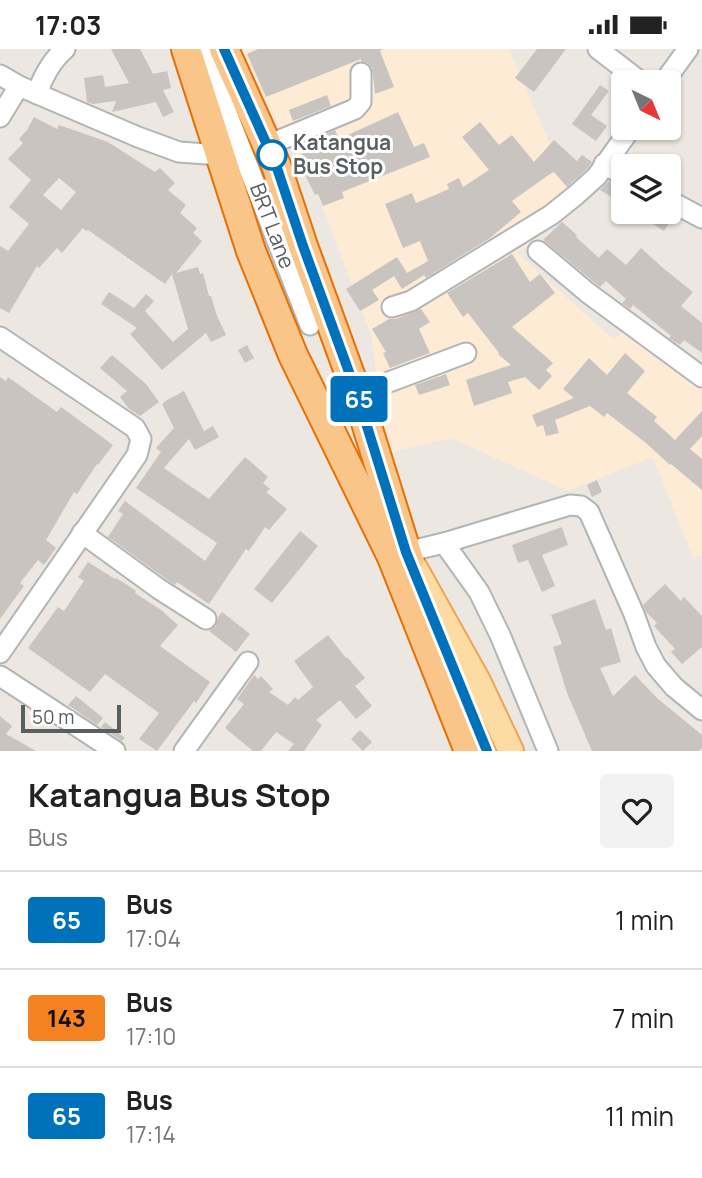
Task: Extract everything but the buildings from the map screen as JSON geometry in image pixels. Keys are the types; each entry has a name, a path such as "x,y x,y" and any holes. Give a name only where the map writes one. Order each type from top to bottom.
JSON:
{"highway":[{"path":"186,49 251,251 293,355 399,554 487,751"},
{"path":"224,49 268,145 357,394 399,554 469,751"}],"main road":[{"path":"399,554 456,751"},
{"path":"399,554 478,681 511,751"}],"street":[{"path":"0,117 41,81 65,49"},
{"name":"BRT Lane","path":"202,49 310,325"},
{"path":"598,49 625,70"},
{"path":"673,70 688,49"},
{"path":"268,145 355,109 361,102 361,73"},
{"path":"0,75 28,90 178,152 220,155"},
{"path":"392,307 411,301 551,215 597,176 622,140"},
{"path":"604,164 611,168"},
{"path":"681,207 702,218"},
{"path":"538,251 588,293 702,377"},
{"path":"0,337 135,428 141,439 137,455 0,653"},
{"path":"357,394 466,353"},
{"path":"399,554 570,505 580,506 589,512 656,666 674,687 702,710"},
{"path":"82,533 205,619"},
{"path":"444,543 479,592 500,635 548,751"},
{"path":"184,751 248,662"},
{"path":"0,676 115,751"}],"shaded area":[{"path":"236,49 509,49 578,209 517,253 613,339 631,329 702,383 702,556 693,558 653,457 568,491 451,438 384,454 372,338 316,190"}],"bus line":[{"name":"65","path":"224,49 276,165 357,394 406,552 487,751"}],"place":[{"name":"Katangua Bus Stop","path":"272,155"}]}
